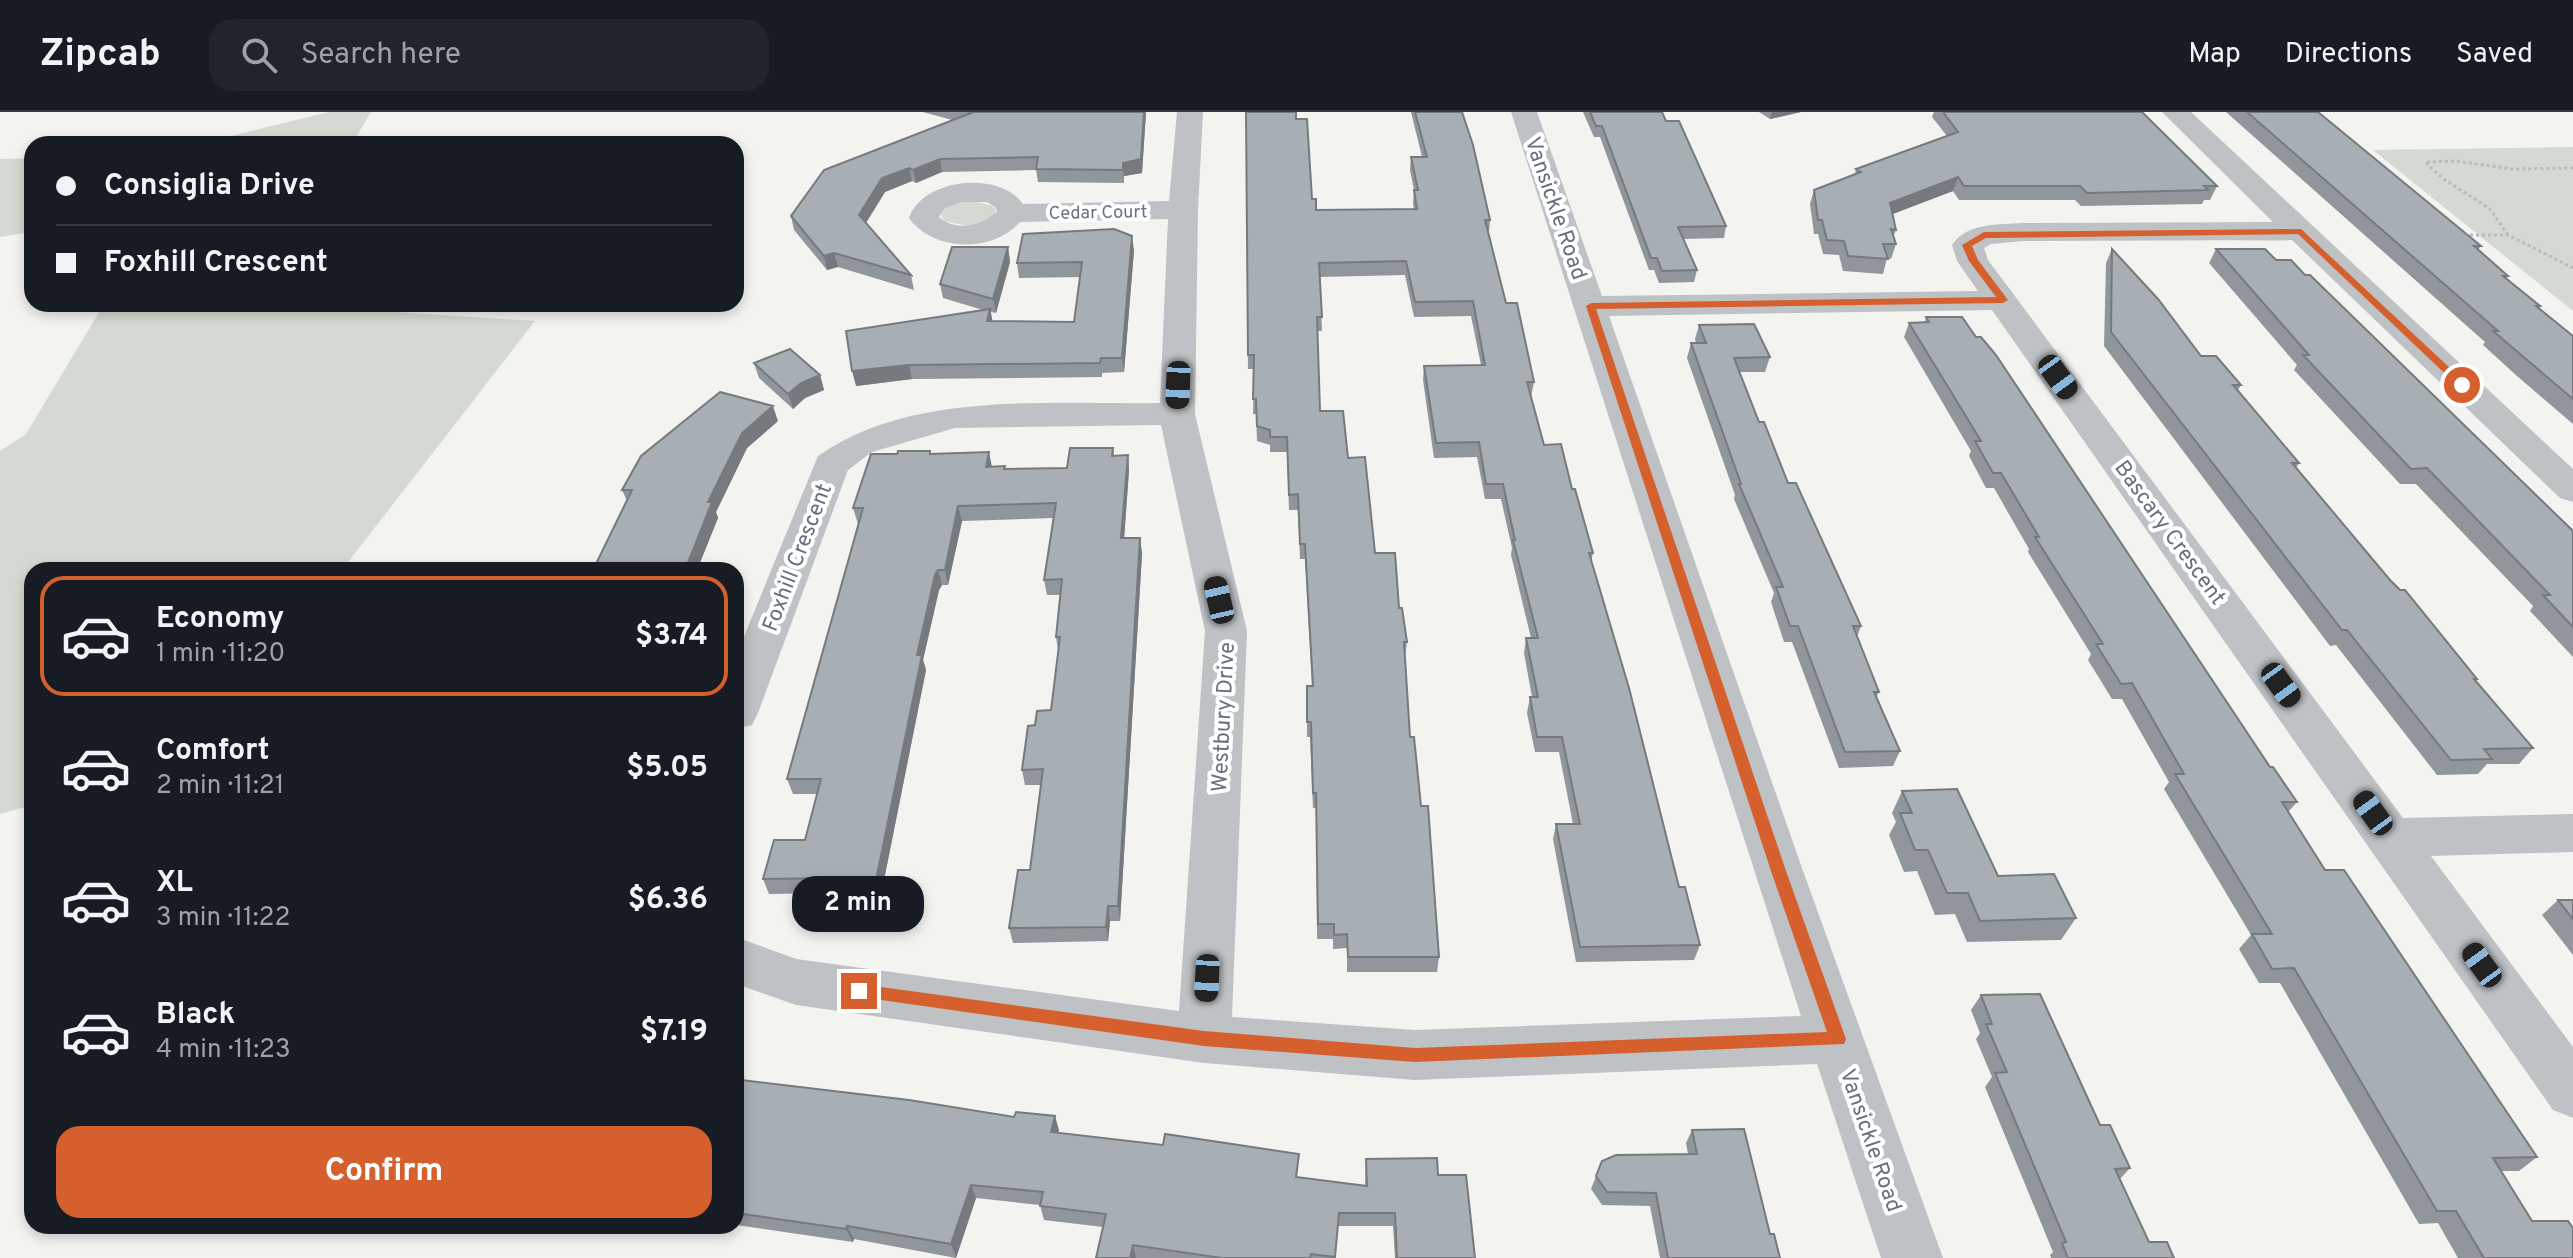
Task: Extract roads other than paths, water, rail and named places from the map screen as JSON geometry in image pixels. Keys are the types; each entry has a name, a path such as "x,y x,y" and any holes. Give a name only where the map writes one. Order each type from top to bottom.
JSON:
{"street":[{"name":"Westbury Drive","path":"1190,112 1183,210 1177,414 1226,631 1204,1039"},
{"name":"Vansickle Road","path":"1524,112 1778,871 1912,1258"},
{"path":"2175,112 2573,490"},
{"name":"Cedar Court","path":"1012,213 1183,210"},
{"name":"Bascary Crescent","path":"2301,231 1984,235 1967,245 1973,261 2573,1092"},
{"path":"1591,306 2003,300"},
{"name":"Foxhill Crescent","path":"744,692 831,464 859,444 953,417 1177,414"},
{"path":"2392,838 2573,833"},
{"path":"744,964 796,982 1204,1039 1415,1055 1838,1039"}]}
